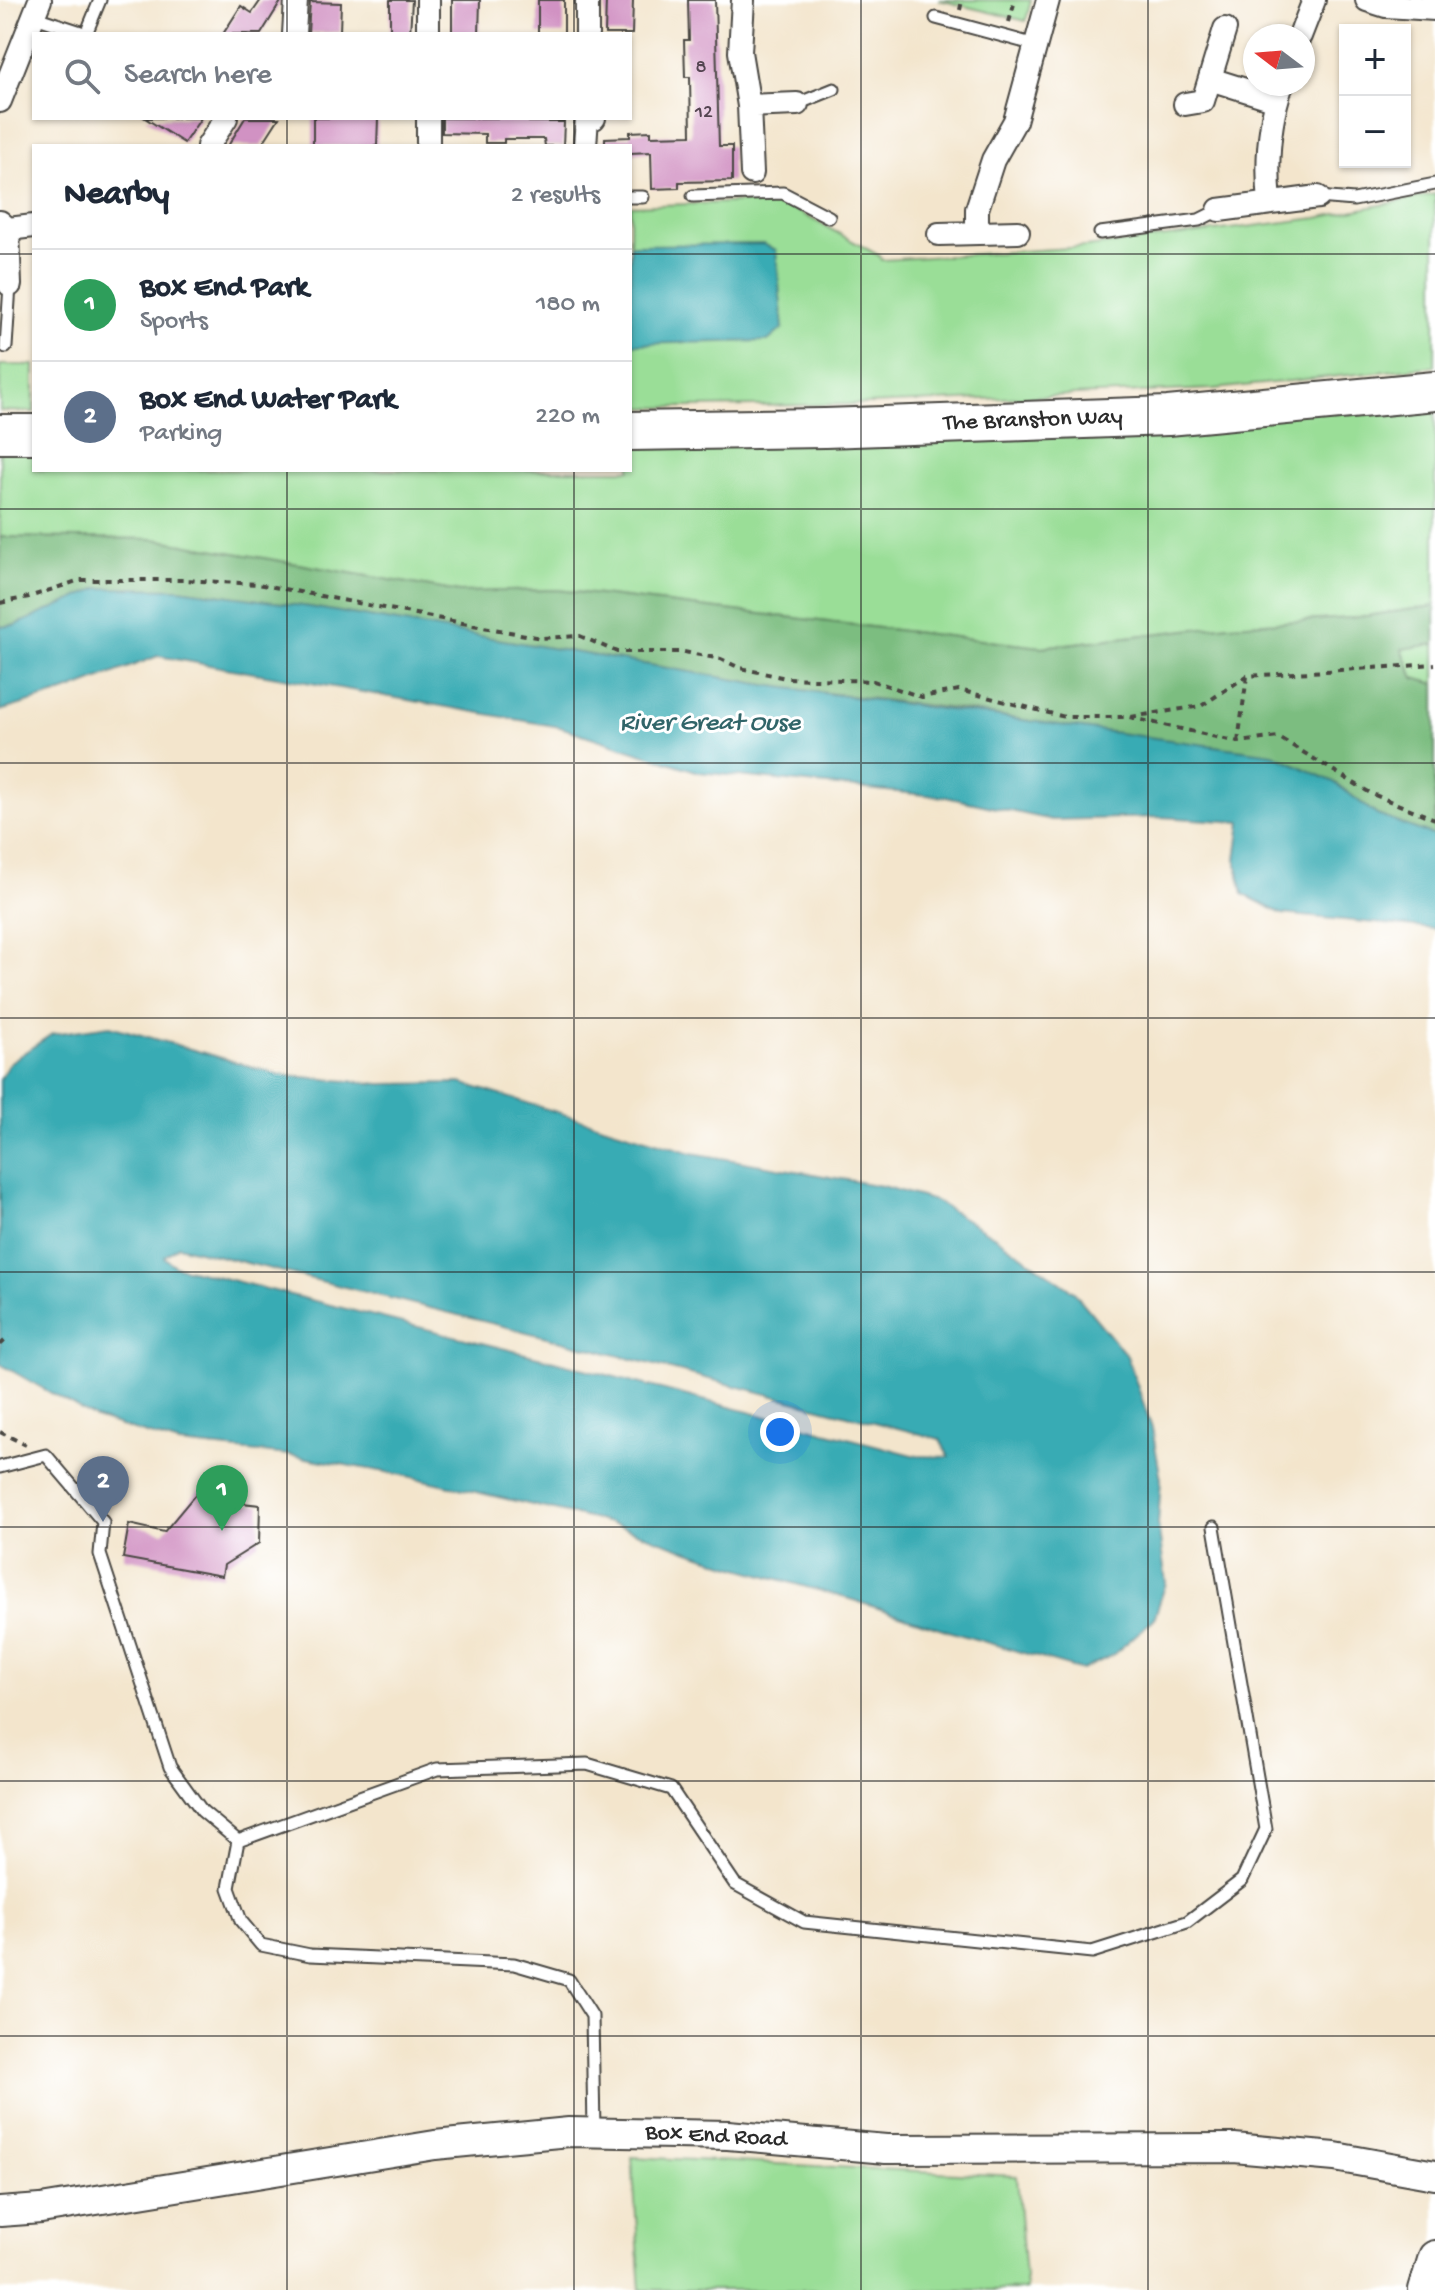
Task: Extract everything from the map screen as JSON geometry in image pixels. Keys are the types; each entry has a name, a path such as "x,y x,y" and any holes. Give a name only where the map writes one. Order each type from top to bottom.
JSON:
{"highway":[{"name":"The Branston Way","path":"632,431 841,428 1168,416 1435,391"},
{"path":"0,434 32,434"}],"main road":[{"path":"1425,2290 1435,2257"}],"street":[{"path":"294,32 296,0"},
{"path":"428,0 428,32"},
{"path":"587,0 587,32"},
{"path":"743,0 740,52 749,106 752,183"},
{"path":"977,233 977,209 993,160 1015,121 1048,0"},
{"path":"1305,24 1314,0"},
{"path":"1367,0 1386,6 1435,9"},
{"path":"0,101 11,54 38,8"},
{"path":"1185,104 1203,101 1225,29"},
{"path":"1210,79 1243,85"},
{"path":"1270,203 1266,168 1269,135 1279,96"},
{"path":"749,106 797,104"},
{"path":"209,144 225,120"},
{"path":"428,120 428,144"},
{"path":"585,144 587,120"},
{"path":"1219,210 1318,197"},
{"path":"10,285 4,225 32,226"},
{"path":"939,234 1018,232"},
{"name":"Box End Road","path":"0,2212 41,2209 435,2145 594,2132 728,2135 886,2149 1234,2148 1335,2157 1435,2175"}],"lane":[{"path":"87,32 100,0"},
{"path":"38,8 82,32"},
{"path":"936,18 1036,45"},
{"path":"797,104 834,89"},
{"path":"693,196 752,183 783,193 829,217"},
{"path":"1318,197 1354,200 1435,184"},
{"path":"1100,233 1199,220 1219,210"},
{"path":"6,347 10,285"},
{"path":"0,1467 46,1455 103,1522 100,1554 170,1767 202,1811 238,1841"},
{"path":"238,1841 437,1769 587,1764 671,1789 735,1884 804,1922 1092,1952 1187,1922 1242,1880 1266,1829 1214,1527"},
{"path":"238,1841 229,1888 241,1921 261,1945 310,1955 514,1964 569,1980 592,2016 594,2132"}],"path":[{"path":"1005,36 1015,0"},
{"path":"0,603 80,580 258,584 541,638 580,636 617,652 696,654 786,678 873,681 922,697 959,690 1065,717 1129,717 1201,706 1247,676 1435,664"},
{"path":"1238,742 1247,676"},
{"path":"1129,717 1238,742 1278,737 1372,794 1435,819"},
{"path":"0,1345 9,1337"}],"green space":[{"path":"939,0 1031,0 1026,21"},
{"path":"1435,194 1435,366 1214,389 870,404 632,408 632,206 779,201 880,256 881,260 1086,247 1317,218"},
{"path":"0,365 32,365 32,412 0,411"},
{"path":"1435,401 1435,606 1352,618 1229,625 1041,647 558,590 459,592 154,539 0,537 0,447 32,446 32,472 632,472 632,443"},
{"path":"0,537 154,539 459,592 557,590 1041,647 1229,625 1352,618 1435,606 1435,644 1402,649 1414,678 1435,684 1435,836 1377,815 1334,782 1071,728 955,709 772,686 310,607 179,589 99,588 16,625 0,627"},
{"path":"1435,644 1435,684 1414,678 1402,648"},
{"path":"632,2157 1017,2176 1026,2290 641,2290"}],"water":[{"path":"763,244 776,250 783,328 768,341 632,344 632,245"},
{"name":"River Great Ouse","path":"99,588 179,589 310,607 772,686 1273,754 1334,782 1377,815 1435,836 1435,929 1282,914 1243,894 1236,860 1241,822 1160,817 1052,820 946,797 699,772 560,727 158,656 67,691 0,711 0,627 16,625"},
{"path":"110,1026 281,1075 381,1084 461,1083 692,1153 882,1186 935,1201 997,1238 1074,1292 1127,1356 1152,1428 1161,1479 1158,1524 1166,1583 1154,1619 1113,1655 1082,1670 728,1565 614,1524 403,1475 289,1455 179,1444 95,1418 0,1364 0,1080 9,1063 52,1034","holes":["178,1246 940,1439 949,1457 917,1456 175,1266 164,1257"]}],"building":[{"path":"261,0 282,0 262,32 224,32 241,6 252,13"},
{"path":"390,0 412,0 410,32 390,32"},
{"path":"452,0 480,0 479,32 452,32"},
{"path":"538,0 564,0 564,32 538,32"},
{"path":"606,0 633,0 632,34 605,32"},
{"path":"688,0 715,0 719,146 732,146 732,181 679,182 679,188 652,189 651,152 632,153 632,144 605,144 605,138 630,137 630,132 651,131 651,136 691,135 690,77 685,77 684,40 689,40"},
{"path":"310,2 341,3 340,32 308,32"},
{"path":"148,120 200,120 184,143"},
{"path":"244,120 278,120 262,144 229,144"},
{"path":"313,120 378,120 377,144 313,144"},
{"path":"442,120 564,122 563,144 545,144 544,139 504,139 504,143 485,143 485,134 442,133"},
{"path":"213,1486 223,1501 260,1505 259,1543 224,1565 222,1576 123,1558 129,1524 164,1532 198,1491"}],"place":[{"name":"Box End Water Park","path":"103,1522"},
{"name":"Box End Park","path":"222,1531"}]}
